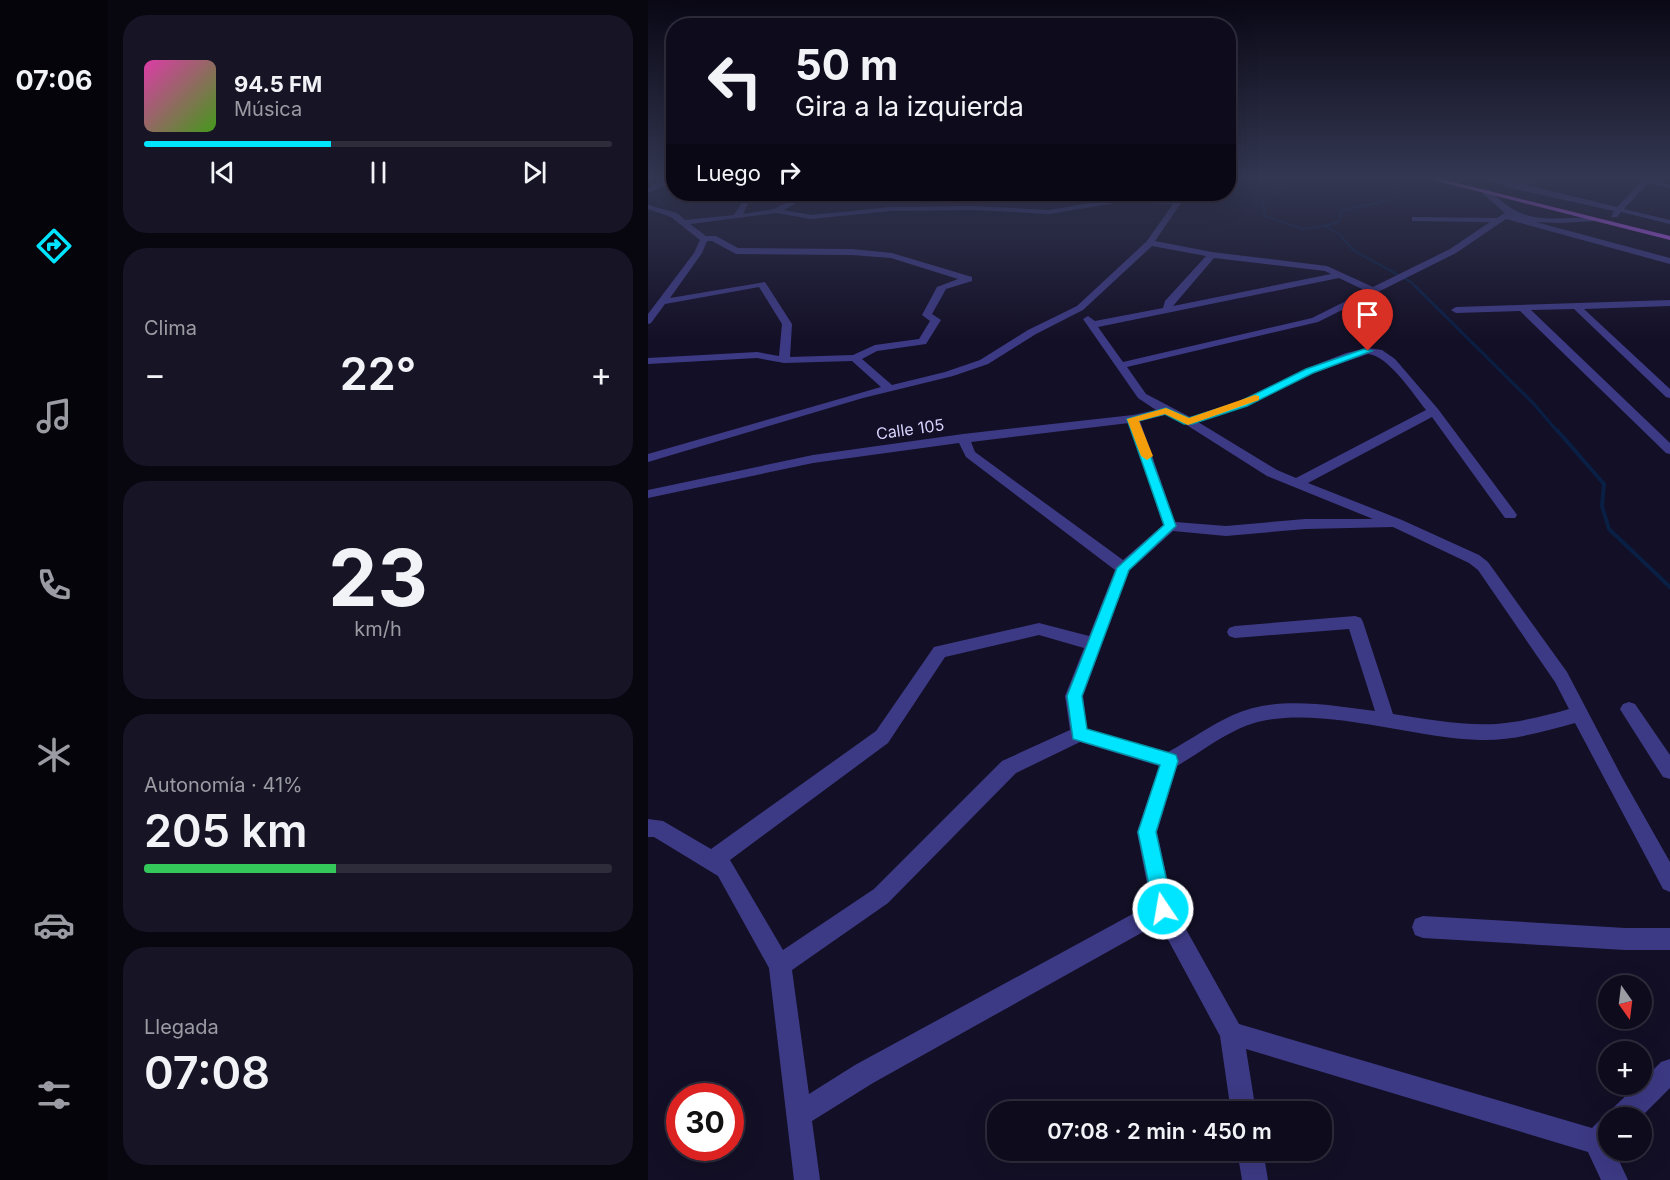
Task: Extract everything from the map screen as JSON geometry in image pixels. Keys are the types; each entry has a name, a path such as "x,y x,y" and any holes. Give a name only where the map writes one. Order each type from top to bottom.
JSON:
{"main road":[{"path":"1642,231 1670,238"}],"street":[{"path":"648,361 757,355 784,360 855,358 875,348 922,342 936,320 927,315 942,287 969,279 892,256 852,252 736,251 698,231"},
{"path":"648,321 709,238 712,231"},
{"path":"648,458 859,396 949,374 984,362 1032,332 1080,308 1150,243 1158,231"},
{"path":"1122,365 1315,320 1453,251 1483,231"},
{"path":"1560,231 1670,261"},
{"path":"1150,243 1212,255 1327,269 1374,291"},
{"path":"1168,310 1168,303 1212,255"},
{"path":"1092,325 1340,275"},
{"path":"662,302 762,284 787,324 784,360"},
{"path":"1456,310 1670,303"},
{"path":"1576,306 1670,395"},
{"path":"1080,308 1142,396 1272,473 1396,523 1466,555 1483,566 1561,677 1670,882"},
{"path":"1523,308 1670,450"},
{"name":"Calle 105","path":"648,494 813,459 963,438 1178,416 1243,404 1309,371 1368,351 1386,356 1434,411 1510,515"},
{"path":"855,358 890,389"},
{"path":"1297,483 1434,411"},
{"path":"1132,419 1170,526"},
{"path":"963,438 970,454 1123,568"},
{"path":"1079,734 1074,696 1123,568 1170,526 1226,531 1305,524 1396,523"},
{"path":"1235,632 1355,622 1387,721"},
{"path":"712,861 882,737 940,652 1038,629 1094,644"},
{"path":"1629,709 1670,771"},
{"path":"1242,1101 1231,1033 1163,909 1147,832 1170,761 1249,715 1284,711 1482,733 1521,728 1580,714"},
{"path":"780,965 881,896 1009,767 1079,734 1170,761"},
{"path":"648,828 656,828 725,869 780,965 807,1180"},
{"path":"798,1115 874,1069 1163,909"},
{"path":"1422,927 1625,939 1670,939"},
{"path":"1231,1033 1598,1135"},
{"path":"1632,1107 1670,1071"},
{"path":"1252,1161 1255,1180"},
{"path":"1609,1161 1615,1180"}],"waterway":[{"path":"1334,231 1353,250 1415,286"},
{"path":"1415,286 1533,403 1558,432"},
{"path":"1557,430 1604,484 1602,506 1609,529 1670,587"}],"slow traffic":[{"path":"1147,456 1132,419 1166,411 1188,422 1255,398"}],"route":[{"path":"1163,909 1147,832 1170,761 1079,734 1074,696 1123,568 1170,526 1140,435 1132,419 1166,411 1188,422 1243,404 1309,371 1350,355 1368,351"}]}
